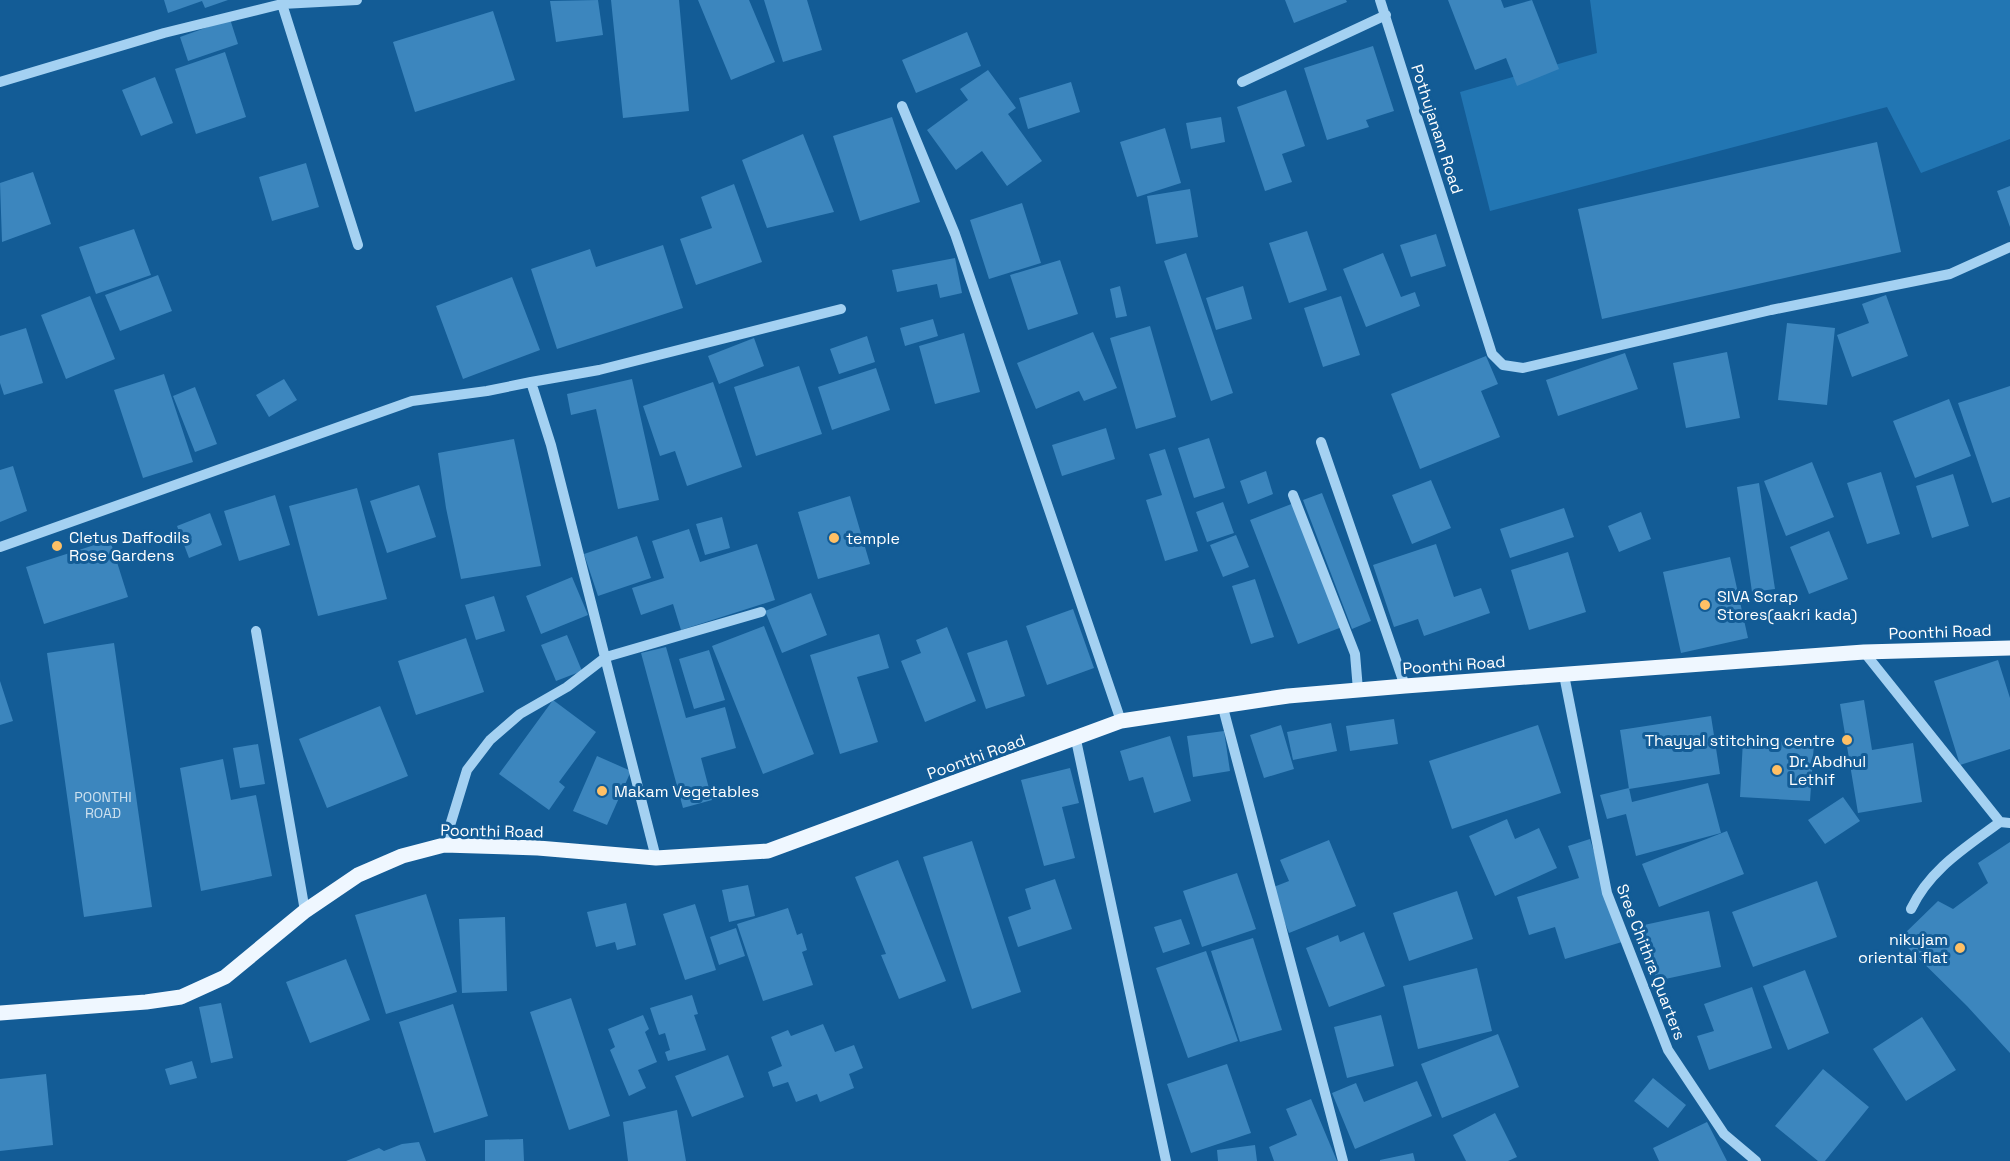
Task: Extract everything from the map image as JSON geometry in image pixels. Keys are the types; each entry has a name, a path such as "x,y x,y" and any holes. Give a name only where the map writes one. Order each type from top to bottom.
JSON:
{"main road":[{"name":"Poonthi Road","path":"0,1012 146,1002 181,997 225,977 305,911 358,875 402,856 444,845 538,848 656,858 768,851 1076,740 1121,721 1222,704 1405,686 1864,652 2010,648"}],"street":[{"path":"0,82 164,33 282,4 357,0"},
{"name":"Pothujanam Road","path":"1380,0 1492,354 1503,365 1523,368 1771,310 1950,274 2010,247"},
{"path":"282,4 358,245"},
{"path":"1242,82 1386,15"},
{"path":"902,106 955,234 1121,721"},
{"path":"0,548 412,401 487,391 599,370 841,309"},
{"path":"531,382 551,445 656,858"},
{"path":"1321,441 1405,686"},
{"path":"1293,495 1355,654 1358,690"},
{"path":"444,845 468,770 490,740 520,714 567,687 606,657 761,612"},
{"path":"256,631 305,911"},
{"path":"1864,652 2005,823 1939,869 1922,886 1911,909"},
{"name":"Sree Chithra Quarters","path":"1564,675 1607,893 1668,1050 1724,1134 1756,1161"},
{"path":"1222,704 1343,1161"},
{"path":"1076,740 1166,1161"}],"shaded area":[{"path":"1590,0 2010,0 2010,139 1921,173 1887,107 1490,211 1460,92 1597,53"}],"building":[{"path":"164,0 228,0 205,8 202,1 168,13"},
{"path":"598,0 603,35 556,42 550,1"},
{"path":"611,0 679,0 689,111 623,118"},
{"path":"698,0 749,0 775,62 731,80"},
{"path":"764,0 807,0 822,50 783,62"},
{"path":"1285,0 1346,0 1347,2 1294,23"},
{"path":"1448,0 1501,0 1504,8 1532,0 1559,69 1517,86 1506,58 1475,70"},
{"path":"493,11 515,80 415,112 393,42"},
{"path":"230,19 238,44 188,61 180,37"},
{"path":"967,32 981,66 916,93 902,60"},
{"path":"1373,46 1394,111 1366,120 1369,127 1327,140 1304,68"},
{"path":"225,52 246,117 196,134 175,69"},
{"path":"988,70 1016,108 1008,114 1042,161 1007,186 982,151 956,170 927,130 968,100 960,89"},
{"path":"155,77 173,123 141,136 122,90"},
{"path":"1071,82 1080,112 1028,129 1019,98"},
{"path":"1286,90 1305,146 1282,154 1292,182 1265,191 1237,107"},
{"path":"892,117 920,202 860,221 833,136"},
{"path":"1221,117 1225,142 1191,149 1186,123"},
{"path":"1165,128 1181,183 1137,197 1120,142"},
{"path":"803,134 834,212 767,228 742,160"},
{"path":"1877,142 1901,252 1602,319 1578,209"},
{"path":"306,163 319,207 272,221 259,177"},
{"path":"33,172 51,224 2,242 0,183"},
{"path":"734,184 762,262 696,285 680,239 712,228 701,197"},
{"path":"2010,186 2010,227 1997,191"},
{"path":"1190,189 1198,237 1156,244 1147,196"},
{"path":"1022,203 1041,263 989,279 970,220"},
{"path":"134,229 151,275 96,294 79,247"},
{"path":"1307,231 1327,290 1289,303 1269,243"},
{"path":"1436,234 1446,266 1411,277 1400,245"},
{"path":"663,245 683,308 557,349 531,269 590,249 596,267"},
{"path":"1186,253 1233,393 1211,401 1164,261"},
{"path":"1383,253 1401,297 1415,292 1420,306 1366,327 1343,269"},
{"path":"955,258 962,293 940,298 937,284 897,292 892,270"},
{"path":"1060,260 1078,314 1028,330 1010,275"},
{"path":"158,275 172,311 120,331 105,295"},
{"path":"512,277 540,350 463,379 436,306"},
{"path":"1120,286 1127,316 1116,318 1110,289"},
{"path":"1243,286 1252,319 1216,330 1206,298"},
{"path":"1886,295 1908,356 1852,377 1837,335 1869,323 1862,304"},
{"path":"90,296 115,359 66,379 41,315"},
{"path":"1341,296 1360,355 1323,367 1304,308"},
{"path":"933,319 938,336 905,346 900,328"},
{"path":"1787,323 1835,328 1827,405 1778,400"},
{"path":"1150,326 1176,417 1136,429 1110,338"},
{"path":"26,328 43,383 4,395 0,383 0,336"},
{"path":"1093,332 1117,388 1084,401 1079,391 1036,409 1017,363"},
{"path":"964,333 980,392 935,404 919,346"},
{"path":"867,336 875,362 839,374 830,349"},
{"path":"754,338 764,366 719,384 708,356"},
{"path":"1727,352 1740,418 1686,428 1673,363"},
{"path":"1625,353 1638,389 1558,416 1546,380"},
{"path":"1486,356 1498,384 1481,391 1500,437 1420,469 1391,394"},
{"path":"799,366 822,434 756,456 734,387"},
{"path":"876,368 890,410 832,430 818,387"},
{"path":"164,374 193,462 143,478 114,390"},
{"path":"284,379 297,400 269,417 256,395"},
{"path":"632,379 659,500 618,509 596,409 571,415 567,394"},
{"path":"713,382 742,467 687,486 675,451 660,456 643,406"},
{"path":"2010,386 2010,497 1992,503 1958,403"},
{"path":"195,387 217,444 195,452 173,396"},
{"path":"1949,399 1971,456 1915,478 1893,421"},
{"path":"1106,428 1115,459 1062,476 1052,445"},
{"path":"1209,438 1225,488 1194,498 1178,448"},
{"path":"514,439 541,566 461,579 446,508 438,453"},
{"path":"1165,449 1198,551 1165,561 1146,500 1162,495 1149,454"},
{"path":"1812,462 1834,517 1786,536 1764,481"},
{"path":"13,466 27,511 0,522 0,470"},
{"path":"1266,471 1273,494 1248,504 1240,481"},
{"path":"1881,472 1900,534 1867,544 1847,483"},
{"path":"1953,474 1969,526 1932,538 1916,486"},
{"path":"1431,480 1451,528 1412,544 1392,495"},
{"path":"1759,483 1775,589 1752,592 1737,487"},
{"path":"419,485 436,537 387,553 370,501"},
{"path":"357,488 387,599 318,616 289,506"},
{"path":"1322,493 1371,621 1352,629 1303,500"},
{"path":"275,495 290,545 239,561 224,511"},
{"name":"temple","path":"850,496 870,564 818,579 798,512"},
{"path":"1223,502 1234,533 1207,542 1196,512"},
{"path":"1294,503 1342,627 1298,644 1250,520"},
{"path":"1564,508 1574,537 1510,558 1500,529"},
{"path":"1641,512 1651,539 1619,552 1608,526"},
{"path":"210,513 222,545 189,558 177,526"},
{"path":"722,517 730,548 705,555 696,524"},
{"path":"689,529 700,562 757,544 775,600 681,630 673,604 641,615 632,588 664,578 652,541"},
{"path":"1829,531 1848,579 1809,594 1790,547"},
{"path":"1236,535 1249,567 1223,577 1210,545"},
{"path":"637,536 651,578 598,596 584,554"},
{"path":"110,540 128,597 44,624 26,567"},
{"path":"1436,544 1454,597 1481,588 1490,613 1424,636 1418,619 1394,627 1373,565"},
{"path":"1568,552 1586,612 1529,630 1511,570"},
{"name":"SIVA Scrap Stores(aakri kada)","path":"1730,557 1748,638 1681,653 1663,572"},
{"path":"572,577 588,615 541,634 526,596"},
{"path":"1255,579 1274,637 1251,644 1232,586"},
{"path":"811,593 827,635 782,653 765,611"},
{"path":"494,596 505,631 476,640 465,605"},
{"path":"1073,609 1094,668 1047,685 1026,626"},
{"path":"764,626 814,754 763,774 712,646"},
{"path":"947,627 976,701 925,722 901,661 921,653 916,640"},
{"path":"879,634 889,668 857,677 878,742 840,754 810,655"},
{"path":"567,635 582,671 556,681 541,645"},
{"path":"466,638 484,692 416,715 398,661"},
{"path":"1007,640 1025,696 986,709 967,653"},
{"path":"114,643 152,907 84,917 47,653"},
{"path":"666,647 686,718 725,707 736,748 701,758 712,800 683,808 641,653"},
{"path":"709,650 725,700 694,709 679,659"},
{"path":"1998,660 2010,698 2010,749 1960,765 1934,681"},
{"path":"0,681 13,721 0,725"},
{"path":"553,700 596,732 559,782 565,787 549,810 499,774"},
{"path":"1864,700 1872,750 1913,743 1922,802 1858,813 1840,704"},
{"path":"380,706 408,776 327,808 299,739"},
{"path":"1711,716 1720,774 1629,789 1620,730"},
{"path":"1394,719 1398,744 1350,751 1346,726"},
{"path":"1331,723 1337,751 1293,760 1287,732"},
{"path":"1281,725 1294,769 1264,778 1250,735"},
{"path":"1538,725 1561,793 1452,829 1429,761"},
{"path":"1224,731 1230,771 1193,777 1187,736"},
{"path":"1170,736 1191,801 1154,813 1143,777 1129,781 1120,751"},
{"name":"Dr. Abdhul Lethif","path":"1743,740 1814,743 1810,801 1740,797"},
{"path":"258,744 265,784 240,788 233,748"},
{"name":"Makam Vegetables","path":"597,756 631,771 607,825 573,811"},
{"path":"223,759 231,800 256,795 272,876 201,891 180,768"},
{"path":"1070,768 1079,803 1062,807 1075,858 1044,866 1021,780"},
{"path":"1708,783 1721,833 1636,856 1626,814 1607,819 1600,795 1629,788 1632,802"},
{"path":"1843,797 1860,821 1825,844 1808,820"},
{"path":"1507,819 1515,839 1539,828 1557,868 1495,896 1469,836"},
{"path":"1727,831 1744,874 1659,907 1642,864"},
{"path":"1590,839 1622,942 1565,959 1555,927 1529,935 1517,897 1579,878 1568,846"},
{"path":"1329,840 1356,906 1289,933 1271,888 1289,881 1280,860"},
{"path":"972,841 1021,992 972,1009 923,857"},
{"name":"nikujam oriental flat","path":"2010,842 2010,1053 1967,1006 1899,939 1938,901 1953,909 1988,883 1978,863"},
{"path":"898,860 946,981 899,999 881,955 886,954 855,877"},
{"path":"1237,873 1256,929 1202,947 1183,891"},
{"path":"1055,879 1072,929 1018,947 1008,917 1031,909 1025,889"},
{"path":"1817,881 1837,937 1753,967 1732,912"},
{"path":"748,885 755,916 729,922 722,890"},
{"path":"1457,891 1473,939 1409,961 1393,913"},
{"path":"426,894 457,992 386,1014 355,915"},
{"path":"626,903 636,945 617,950 615,942 596,947 587,912"},
{"path":"695,904 716,970 685,980 663,914"},
{"path":"788,908 797,935 802,933 807,950 802,952 813,985 763,1001 737,924"},
{"path":"1709,911 1721,967 1656,981 1644,925"},
{"path":"505,917 507,991 462,993 459,919"},
{"path":"1181,919 1190,944 1163,953 1154,927"},
{"path":"736,928 745,956 719,965 710,937"},
{"path":"1364,932 1385,986 1329,1007 1306,948 1338,935 1340,942"},
{"path":"1253,938 1282,1030 1240,1042 1211,951"},
{"path":"1206,951 1238,1041 1188,1058 1156,968"},
{"path":"346,959 370,1020 310,1043 286,982"},
{"path":"1477,968 1492,1031 1418,1049 1403,986"},
{"path":"1805,970 1829,1033 1788,1050 1763,986"},
{"path":"1752,987 1772,1048 1709,1070 1697,1036 1714,1031 1704,1004"},
{"path":"692,995 698,1014 694,1015 706,1050 668,1061 665,1052 670,1050 665,1033 659,1035 650,1008"},
{"path":"571,998 610,1116 569,1130 530,1012"},
{"path":"221,1003 233,1058 211,1063 199,1007"},
{"path":"453,1004 488,1116 434,1133 399,1022"},
{"path":"643,1015 649,1029 645,1032 657,1062 638,1070 646,1088 629,1096 610,1050 615,1047 608,1029"},
{"path":"1381,1015 1394,1066 1347,1078 1334,1027"},
{"path":"1922,1017 1956,1070 1906,1101 1873,1049"},
{"path":"823,1024 835,1052 854,1045 863,1068 849,1074 854,1088 820,1102 817,1094 796,1102 788,1082 773,1087 768,1072 782,1066 771,1037 788,1030 791,1036"},
{"path":"1498,1034 1519,1087 1442,1118 1421,1064"},
{"path":"728,1055 744,1097 692,1117 675,1076"},
{"path":"192,1061 197,1078 170,1085 165,1069"},
{"path":"1227,1064 1251,1133 1191,1153 1167,1084"},
{"path":"1823,1069 1869,1107 1825,1161 1818,1161 1775,1126"},
{"path":"46,1074 53,1145 0,1151 0,1079"},
{"path":"1653,1078 1686,1105 1668,1128 1634,1101"},
{"path":"1417,1081 1432,1116 1355,1149 1332,1093 1356,1083 1364,1102"},
{"path":"1311,1099 1337,1161 1274,1161 1269,1147 1297,1135 1286,1109"},
{"path":"677,1110 686,1161 628,1161 623,1122"},
{"path":"1495,1113 1517,1157 1508,1161 1466,1161 1453,1135"},
{"path":"1707,1122 1727,1161 1659,1161 1653,1148"},
{"path":"523,1139 524,1161 485,1161 485,1140"},
{"path":"419,1142 426,1161 346,1161 379,1148 384,1151 402,1144"},
{"path":"1255,1145 1257,1161 1218,1161 1217,1150"},
{"path":"1413,1153 1415,1161 1380,1161 1380,1160"}],"place":[{"name":"temple","path":"834,538"},
{"name":"Cletus Daffodils Rose Gardens","path":"57,546"},
{"name":"SIVA Scrap Stores(aakri kada)","path":"1705,605"},
{"name":"Thayyal stitching centre","path":"1847,740"},
{"name":"Dr. Abdhul Lethif","path":"1777,770"},
{"name":"Makam Vegetables","path":"602,791"},
{"name":"nikujam oriental flat","path":"1960,948"}]}
